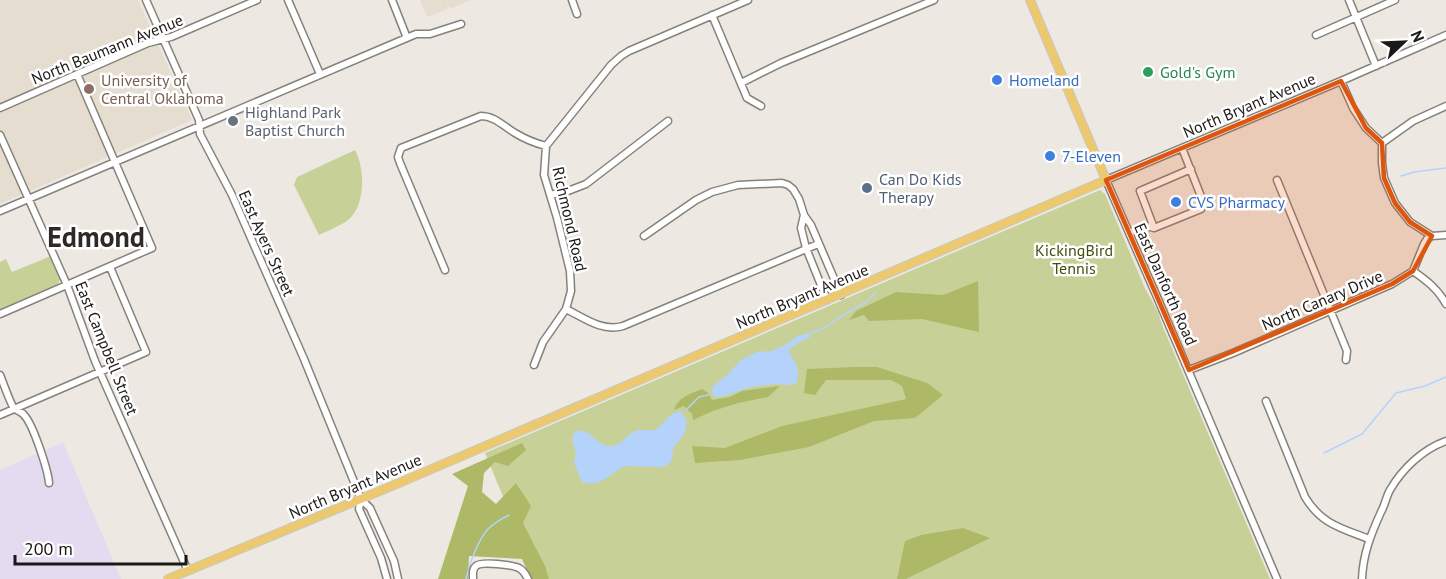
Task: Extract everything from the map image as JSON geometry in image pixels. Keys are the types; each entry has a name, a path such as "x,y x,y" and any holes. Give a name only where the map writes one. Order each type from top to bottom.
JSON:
{"main road":[{"name":"East Danforth Road","path":"1030,0 1106,180"},
{"name":"North Bryant Avenue","path":"168,579 841,295 1106,180"}],"street":[{"name":"East Ayers Street","path":"146,0 199,120 200,134 232,195 304,359 361,499"},
{"name":"North Baumann Avenue","path":"0,108 148,43 164,40 257,0"},
{"path":"288,0 320,74"},
{"path":"392,0 407,38"},
{"path":"574,0 577,14"},
{"name":"Richmond Road","path":"534,365 543,342 566,309 571,291 571,281 557,218 544,175 546,147 611,65 621,56 748,0"},
{"path":"741,83 781,63 934,0"},
{"path":"1348,0 1377,66"},
{"path":"1316,35 1395,0"},
{"path":"712,15 747,98 761,106"},
{"path":"0,212 416,34 430,34 461,24"},
{"name":"North Bryant Avenue","path":"1106,180 1446,35"},
{"path":"0,314 152,248 77,74"},
{"path":"1341,81 1353,108 1366,128 1382,143 1384,178 1395,203 1410,222 1431,236 1446,235"},
{"path":"1382,143 1413,121 1446,106"},
{"path":"445,270 400,162 401,148 481,116 494,118 513,132 546,147"},
{"path":"550,195 586,184 669,121"},
{"name":"East Campbell Street","path":"0,135 30,199 101,372 188,571"},
{"path":"1129,233 1146,226 1154,228 1201,209 1204,204 1182,148"},
{"path":"1154,228 1140,191 1191,170"},
{"name":"East Danforth Road","path":"1106,180 1277,579"},
{"path":"1277,180 1347,351 1346,360"},
{"path":"644,236 696,200 712,192 738,185 782,183 793,189 799,199 804,215 811,225 841,295"},
{"path":"804,215 801,228 806,248 827,300"},
{"path":"1431,236 1424,244 1413,271 1430,284 1442,296 1446,304"},
{"path":"566,309 604,328 614,329 818,244"},
{"path":"0,416 146,352 110,267"},
{"name":"North Canary Drive","path":"1189,370 1392,284 1413,271"},
{"path":"0,375 14,409 25,415 32,429 41,449 50,483"},
{"path":"1266,401 1312,508 1338,526 1369,539"},
{"path":"1362,579 1369,539 1398,477 1422,454 1446,441"},
{"path":"361,499 360,509 387,579"},
{"path":"361,499 369,506 394,561 398,579"},
{"path":"472,579 475,566 480,563 519,568 528,579"}],"highlighted area":[{"path":"1341,81 1366,128 1382,143 1384,178 1395,203 1410,222 1432,236 1413,271 1392,284 1189,370 1106,180"}],"shaded area":[{"name":"University of Central Oklahoma","path":"0,0 138,0 192,120 0,204"},
{"path":"420,0 471,0 450,9 448,5 448,9 427,17"},
{"path":"63,442 121,579 0,579 0,470"}],"green space":[{"path":"355,150 362,176 358,206 348,220 319,235 294,185 297,177"},
{"name":"KickingBird Tennis","path":"1100,190 1105,194 1144,286 1158,312 1270,579 537,579 485,453"},
{"path":"51,256 60,276 58,284 0,309 0,262 6,259 12,272"},
{"path":"978,281 979,332 922,319 869,321 864,315 849,320 856,311 896,292 943,295"},
{"path":"877,367 927,383 943,395 915,418 874,421 809,447 740,460 695,463 692,446 725,448 782,426 906,399 902,386 891,380 826,380 815,395 804,393 807,369"},
{"path":"780,386 768,397 738,403 693,420 692,414 684,406 674,410 681,399 702,389 712,400 730,397 742,391"},
{"path":"522,443 526,450 508,466 495,462 484,473 482,492 496,504 516,483 531,506 523,523 545,566 549,579 531,579 522,559 469,556 468,579 438,579 468,486 452,474"},
{"path":"963,528 990,538 906,579 897,579 905,541 921,535"}],"water":[{"path":"810,333 810,337 791,347 789,352 798,371 796,384 760,386 714,397 713,386 741,360 757,352 772,351 798,336"},
{"path":"680,411 687,420 683,435 673,449 671,462 663,467 624,466 600,482 582,482 574,463 576,453 572,439 575,432 586,432 603,444 612,446 619,444 635,431 658,428 670,415"}],"waterway":[{"path":"1401,176 1446,168"},
{"path":"808,334 824,328 867,301 876,292"},
{"path":"1324,453 1362,434 1396,393 1425,386 1446,377"},
{"path":"686,410 699,397 708,395"},
{"path":"466,579 474,553 484,534 509,515"}],"place":[{"name":"Gold's Gym","path":"1148,72"},
{"name":"Homeland","path":"997,80"},
{"name":"University of Central Oklahoma","path":"89,89"},
{"name":"Highland Park Baptist Church","path":"233,121"},
{"name":"7-Eleven","path":"1050,156"},
{"name":"Can Do Kids Therapy","path":"867,188"},
{"name":"CVS Pharmacy","path":"1176,202"}],"district":[{"name":"Edmond","path":"96,237"}]}
